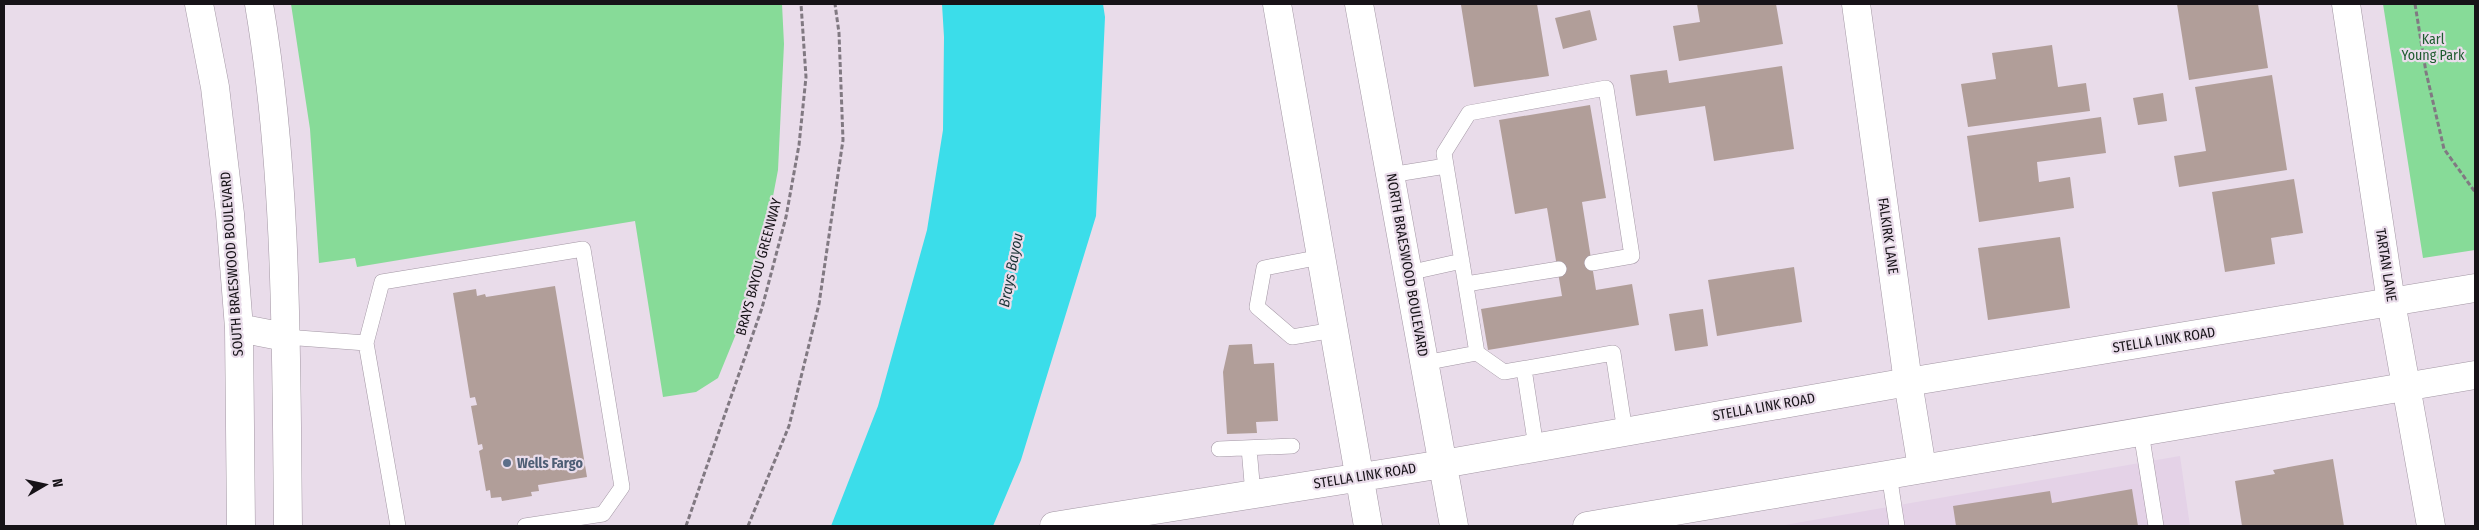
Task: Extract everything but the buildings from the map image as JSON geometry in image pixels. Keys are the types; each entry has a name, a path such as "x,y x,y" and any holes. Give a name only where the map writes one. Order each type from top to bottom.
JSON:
{"main road":[{"name":"SOUTH BRAESWOOD BOULEVARD","path":"199,4 216,97 230,214 239,328 242,526"},
{"path":"259,4 268,56 280,167 288,526"},
{"path":"1277,4 1368,526"},
{"name":"NORTH BRAESWOOD BOULEVARD","path":"1359,4 1454,526"},
{"name":"FALKIRK LANE","path":"1856,4 1908,382 1922,468"},
{"name":"TARTAN LANE","path":"2346,4 2392,302 2431,526"},
{"name":"STELLA LINK ROAD","path":"1056,526 1443,464 1908,382 2475,288"},
{"path":"239,328 285,337"},
{"path":"1587,526 2475,375"}],"lane":[{"path":"1477,353 1444,153 1469,113 1606,88 1632,256 1592,263"},
{"path":"1390,175 1446,166"},
{"path":"398,526 366,343 382,282 583,250 622,487 604,520 524,526"},
{"path":"1321,257 1264,268 1257,307 1292,337 1334,330"},
{"path":"1408,273 1462,261"},
{"path":"1466,284 1559,269"},
{"path":"285,337 366,343"},
{"path":"1424,362 1477,353 1504,372 1613,353 1625,432"},
{"path":"1524,369 1536,447"},
{"path":"2141,432 2156,526"},
{"path":"1219,449 1292,446"},
{"path":"1249,448 1253,494"},
{"path":"1888,474 1897,526"}],"path":[{"name":"BRAYS BAYOU GREENWAY","path":"686,526 762,308 786,217 799,145 806,77 801,4"},
{"path":"748,526 789,426 820,304 843,140 839,33 835,4"},
{"path":"2415,4 2426,72 2444,149 2475,192"}],"shaded area":[{"path":"2180,456 2190,526 1779,526"}],"green space":[{"path":"291,4 782,4 784,44 778,170 762,254 736,334 718,378 696,392 663,397 635,221 357,267 355,258 319,263 310,129"},
{"name":"Karl Young Park","path":"2383,4 2475,4 2475,250 2423,258"}],"water":[{"name":"Brays Bayou","path":"942,4 1103,4 1105,17 1096,216 1021,460 993,526 831,526 878,406 927,230 943,130 944,37"}],"place":[{"name":"Wells Fargo","path":"507,463"}]}
